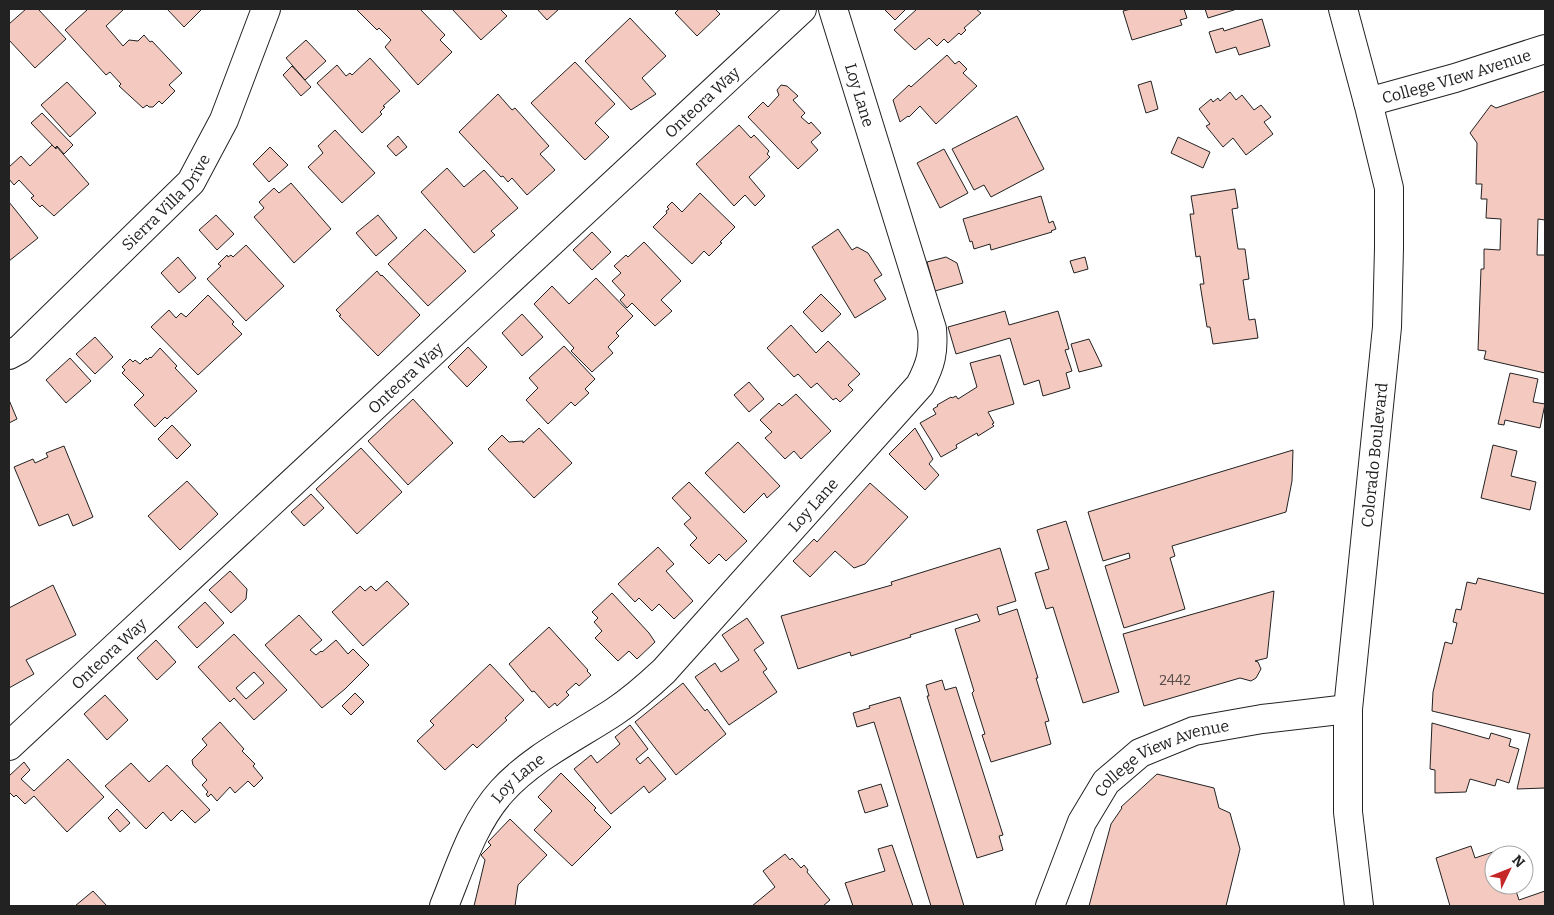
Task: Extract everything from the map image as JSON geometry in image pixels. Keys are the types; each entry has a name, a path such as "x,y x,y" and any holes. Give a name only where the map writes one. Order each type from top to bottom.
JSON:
{"street":[{"name":"Sierra Villa Drive","path":"9,355 20,349 191,182 224,120 266,9"},
{"name":"Onteora Way","path":"9,746 802,9"},
{"name":"Loy Lane","path":"444,906 480,820 502,791 531,764 615,712 664,671 920,385 929,369 933,349 932,328 833,9"},
{"name":"Colorado Boulevard","path":"1343,9 1389,188 1387,326 1348,709 1348,812 1359,906"},
{"name":"College VIew Avenue","path":"1368,102 1545,49"},
{"name":"College View Avenue","path":"1050,906 1082,822 1106,782 1140,753 1194,731 1262,719 1348,709"}],"building":[{"path":"26,9 38,9 66,39 35,68 9,40 9,24"},
{"path":"86,9 124,9 106,26 123,46 129,40 138,41 144,35 182,73 169,85 175,91 162,104 159,101 153,107 147,105 143,108 119,86 121,84 110,72 106,75 65,30"},
{"path":"167,9 202,9 184,27"},
{"path":"356,9 420,9 445,35 440,40 452,52 418,85 385,47 391,40 379,28 377,30"},
{"path":"452,9 500,9 507,16 481,40"},
{"path":"537,9 559,9 547,20"},
{"path":"679,9 715,9 720,14 697,36 675,13"},
{"path":"884,9 906,9 895,20"},
{"path":"917,9 976,9 981,13 964,28 966,30 961,35 959,33 948,43 944,39 937,46 929,38 915,50 894,30"},
{"path":"1131,9 1184,9 1187,18 1180,20 1182,25 1132,40 1123,11"},
{"path":"1205,9 1237,9 1208,18"},
{"path":"630,18 666,56 642,78 656,94 631,110 585,61"},
{"path":"1262,19 1270,46 1239,55 1236,47 1216,53 1209,32 1223,28 1224,31"},
{"path":"306,40 326,61 305,80 286,58"},
{"path":"947,55 955,64 959,61 967,69 963,73 977,86 936,124 920,106 909,117 900,122 893,100 909,85 911,87"},
{"path":"370,58 400,91 383,106 385,107 380,112 382,114 362,133 317,83 337,65 346,76 350,73 352,75"},
{"path":"575,62 615,104 595,123 609,137 585,160 531,103"},
{"path":"292,66 311,87 301,96 283,75"},
{"path":"1151,81 1158,109 1146,113 1138,85"},
{"path":"67,82 96,113 70,137 41,105"},
{"path":"781,85 787,86 798,96 793,100 805,113 801,117 809,124 811,122 821,133 811,142 818,150 798,169 748,117 763,102 768,107 779,95 777,90"},
{"path":"1545,91 1545,220 1538,219 1537,255 1545,255 1545,373 1484,359 1486,351 1478,350 1481,269 1484,269 1484,249 1500,250 1501,219 1486,218 1487,199 1481,199 1482,184 1476,184 1477,143 1470,133 1491,105 1496,108"},
{"path":"1230,92 1236,100 1242,95 1254,110 1261,105 1271,117 1264,122 1273,134 1246,155 1233,138 1223,147 1206,126 1210,124 1199,109 1211,99 1213,102 1218,98 1220,101"},
{"path":"498,94 512,110 515,108 549,146 540,154 555,170 527,195 512,178 508,182 503,176 501,177 459,132"},
{"path":"42,113 73,145 64,154 57,146 55,148 31,123"},
{"path":"1017,116 1044,169 991,197 984,185 974,190 952,149"},
{"path":"739,125 751,138 754,135 769,151 767,154 770,157 749,177 765,196 755,206 745,195 734,206 696,164"},
{"path":"335,130 375,173 342,203 308,167 323,153 318,146"},
{"path":"398,136 407,147 396,156 387,146"},
{"path":"1178,137 1210,152 1203,168 1171,153"},
{"path":"52,145 56,149 57,147 89,184 54,216 42,205 40,207 31,198 34,196 19,180 14,185 9,179 9,167 21,156 30,166"},
{"path":"270,147 288,165 269,182 253,164"},
{"path":"944,149 968,193 940,208 917,163"},
{"path":"447,168 464,187 484,170 518,208 491,231 495,235 474,253 421,192"},
{"path":"291,183 331,229 294,263 254,217 264,208 259,202 274,188 279,193"},
{"path":"1235,189 1238,208 1232,209 1238,249 1245,249 1249,279 1243,280 1249,320 1255,319 1258,338 1213,344 1210,327 1207,327 1200,284 1204,284 1200,256 1196,257 1190,214 1194,214 1191,196"},
{"path":"700,193 735,227 709,256 704,251 692,264 653,227 667,213 666,211 669,209 667,207 672,202 682,212"},
{"path":"1041,196 1049,223 1053,221 1056,229 1052,232 991,250 990,244 974,249 963,219"},
{"path":"9,202 38,238 9,261"},
{"path":"216,215 234,234 217,250 199,230"},
{"path":"378,215 397,238 376,256 356,233"},
{"path":"425,229 466,271 428,306 388,264"},
{"path":"838,229 852,250 857,247 868,253 882,275 874,280 886,299 855,318 812,247"},
{"path":"592,232 611,252 592,270 573,250"},
{"path":"644,242 681,281 661,300 672,311 655,326 632,303 627,308 620,300 625,295 612,281 621,273 614,266 626,255 628,257"},
{"path":"246,245 284,286 246,321 207,279 221,266 218,264 227,255 228,257 231,255 233,257"},
{"path":"178,257 196,278 179,293 161,273"},
{"path":"946,257 957,263 963,283 935,291 927,262"},
{"path":"1085,257 1088,269 1074,273 1070,261"},
{"path":"377,271 420,315 378,356 339,316 341,315 336,310"},
{"path":"596,278 633,316 616,333 619,336 608,347 613,353 592,372 571,351 574,348 534,304 552,286 569,304"},
{"path":"821,294 841,314 822,332 803,312"},
{"path":"208,295 234,322 232,324 242,334 198,375 151,327 169,310 176,318 181,313 186,317"},
{"path":"1005,311 1009,325 1058,311 1069,349 1065,350 1072,371 1066,373 1070,388 1043,396 1039,380 1024,385 1010,338 956,354 948,327"},
{"path":"522,314 543,337 522,356 502,333"},
{"path":"791,325 816,353 828,341 860,374 848,385 853,390 840,402 836,398 833,400 817,383 811,388 798,374 794,377 767,348"},
{"path":"95,337 113,357 95,374 76,354"},
{"path":"1089,339 1102,366 1079,372 1071,344"},
{"path":"564,346 595,379 585,389 589,393 575,406 571,402 548,424 526,400 538,388 529,378"},
{"path":"468,347 487,367 467,387 448,367"},
{"path":"160,348 177,366 175,368 197,391 167,419 165,417 155,427 134,405 144,395 122,373 125,370 122,367 130,359 140,364 146,358 147,360 151,358"},
{"path":"1000,355 1014,404 988,412 994,426 978,436 977,433 956,445 957,448 941,457 920,423 936,414 933,409 937,405 951,397 956,396 958,399 977,387 970,363"},
{"path":"70,358 91,381 66,403 46,380"},
{"path":"1510,373 1538,379 1533,402 1545,404 1540,428 1505,420 1504,425 1498,424"},
{"path":"749,382 764,399 749,412 734,395"},
{"path":"796,394 831,431 801,459 794,451 785,459 765,438 772,432 760,420 779,403 782,406"},
{"path":"413,399 453,443 408,485 368,441"},
{"path":"9,400 17,419 9,423"},
{"path":"172,425 191,445 177,459 158,439"},
{"path":"539,428 572,463 534,498 488,449 502,435 509,442 523,441 523,443"},
{"path":"915,428 933,459 929,464 939,475 925,490 889,454"},
{"path":"738,442 780,486 767,498 764,493 744,513 705,473"},
{"path":"1493,445 1517,451 1511,476 1536,482 1530,510 1481,498"},
{"path":"64,446 93,517 73,526 68,514 39,526 14,467 33,459 35,463 48,457 46,453"},
{"path":"361,448 402,492 357,534 316,489"},
{"path":"1293,450 1292,481 1286,512 1172,546 1175,556 1170,558 1185,609 1124,628 1105,566 1130,558 1129,553 1103,561 1088,512"},
{"path":"187,481 218,514 180,550 148,516"},
{"path":"689,482 747,541 726,561 719,554 709,564 690,545 697,538 684,524 691,518 672,498"},
{"path":"870,483 908,517 865,564 854,568 835,551 810,577 793,561 814,539 817,542"},
{"path":"311,494 324,508 304,526 291,512"},
{"path":"1066,521 1119,692 1083,703 1053,607 1046,609 1035,573 1049,569 1037,530"},
{"path":"658,547 674,564 666,571 693,601 674,619 659,604 652,611 639,598 635,602 618,584"},
{"path":"1000,548 1016,601 997,607 999,615 1017,609 1049,721 1045,722 1051,744 991,762 982,735 985,734 972,693 974,691 955,629 980,621 977,614 851,656 850,652 798,669 781,616 892,585 891,582"},
{"path":"230,571 247,589 246,599 231,613 209,590"},
{"path":"1478,578 1545,594 1545,788 1517,789 1530,734 1432,711 1433,692 1445,642 1452,644 1457,623 1453,622 1456,609 1461,610 1467,582 1476,584"},
{"path":"387,581 409,604 363,646 332,612 360,586 365,591 371,586 376,591"},
{"path":"53,585 76,635 26,660 34,674 9,688 9,608"},
{"path":"1274,591 1267,658 1255,661 1258,662 1261,669 1256,678 1251,681 1240,678 1144,706 1123,634"},
{"path":"612,593 655,642 637,659 629,651 618,661 595,638 602,631 594,622 598,618 592,612"},
{"path":"205,602 224,623 197,648 178,627"},
{"path":"299,615 322,640 310,650 316,655 336,640 348,654 353,649 369,665 345,689 322,708 265,645"},
{"path":"747,618 764,643 754,650 767,669 763,672 777,692 729,725 695,677 715,663 721,672 739,660 722,635"},
{"path":"549,627 591,675 579,686 576,683 566,692 569,695 557,706 555,703 549,708 534,691 532,692 509,664"},
{"path":"234,634 287,690 254,720 234,698 230,702 198,667","holes":["254,672 264,683 246,699 236,688"]},
{"path":"156,640 176,662 157,680 137,658"},
{"path":"490,664 524,700 505,718 507,720 477,748 473,744 445,770 417,741 434,725 430,721"},
{"path":"942,680 945,690 956,687 1003,835 999,836 1003,850 977,858 927,696 929,696 926,685"},
{"path":"683,683 705,711 707,709 726,734 676,775 635,722"},
{"path":"355,693 364,702 351,715 342,706"},
{"path":"105,695 128,720 107,740 84,714"},
{"path":"900,697 964,906 931,906 874,722 857,727 853,713"},
{"path":"220,722 244,749 242,751 255,764 253,766 263,778 254,787 248,781 235,793 230,787 217,801 211,794 208,797 206,794 208,792 202,785 207,780 193,765 192,760 207,745 202,739"},
{"path":"1432,723 1489,739 1491,733 1511,739 1509,746 1519,749 1509,783 1497,779 1495,786 1470,779 1466,792 1435,793 1435,770 1430,769"},
{"path":"630,725 648,749 636,759 640,764 648,757 666,779 649,793 644,786 611,814 574,769 591,755 597,763 620,744 615,737"},
{"path":"68,759 104,797 67,832 34,796 25,804 16,795 14,797 9,792 9,776 24,762 30,770 21,779 34,791"},
{"path":"131,763 149,782 167,765 210,810 195,823 182,810 171,821 163,812 146,829 105,786"},
{"path":"561,773 596,808 594,810 611,827 572,866 534,830 552,811 538,797"},
{"path":"1157,774 1214,788 1219,808 1230,813 1240,849 1226,906 1089,906 1111,824 1121,807"},
{"path":"881,784 888,806 865,813 858,791"},
{"path":"117,809 130,823 120,832 108,818"},
{"path":"510,819 547,855 518,885 515,906 474,906 485,860 481,855 491,845 488,842"},
{"path":"892,845 913,906 853,906 845,883 885,871 878,849"},
{"path":"1471,846 1475,858 1484,855 1484,895 1517,895 1519,900 1545,891 1545,906 1450,906 1436,858"},
{"path":"785,854 790,860 792,858 801,868 804,865 808,870 807,872 830,900 823,906 752,906 775,887 763,871"},
{"path":"93,891 107,906 75,906"}]}
